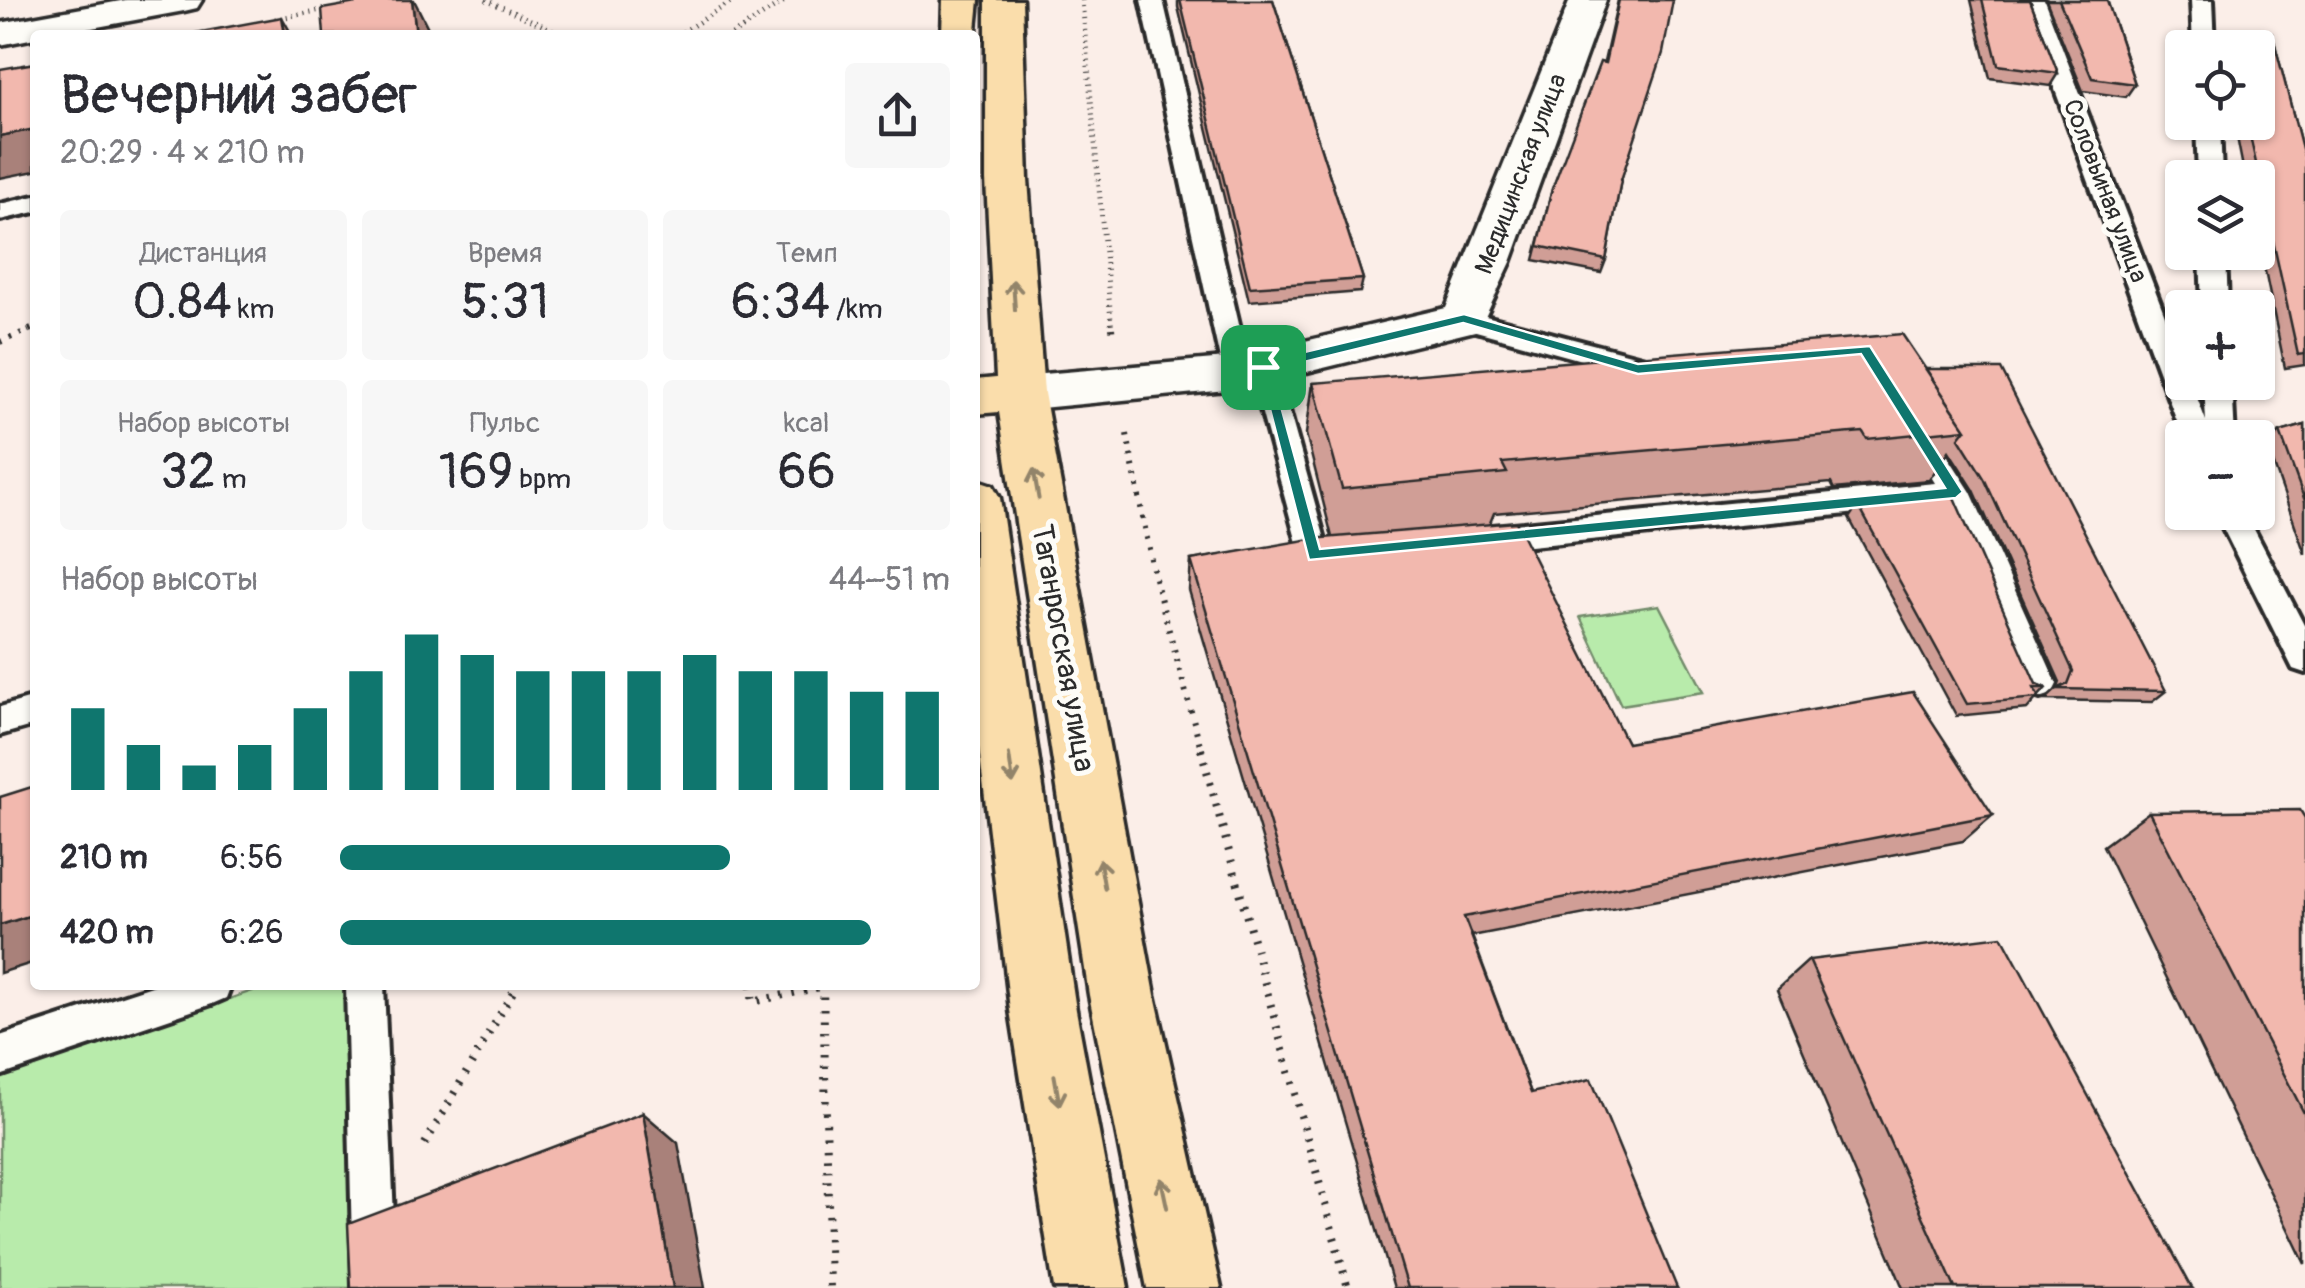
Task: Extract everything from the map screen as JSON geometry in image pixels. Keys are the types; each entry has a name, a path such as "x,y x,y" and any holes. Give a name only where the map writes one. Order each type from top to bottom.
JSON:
{"main road":[{"path":"960,30 961,0"},
{"name":"Таганрогская улица","path":"1004,0 1007,180 998,395 1184,1288"},
{"name":"Таганрогская улица","path":"980,536 1043,1010 1091,1288"}],"street":[{"path":"0,34 184,0"},
{"name":"Медицинская улица","path":"1464,318 1588,0"},
{"path":"998,395 1250,370 1464,318"}],"lane":[{"path":"1152,0 1250,370 1314,556 1370,550"},
{"name":"Соловьиная улица","path":"2033,0 2191,420"},
{"path":"2202,0 2203,30"},
{"path":"0,212 30,205"},
{"path":"1464,318 1638,369"},
{"path":"1560,377 1676,366"},
{"path":"1896,397 1956,492 2040,684"},
{"path":"1447,542 1956,492"},
{"path":"2239,530 2305,659"},
{"path":"0,721 30,712"},
{"path":"0,1056 197,990"},
{"path":"365,990 375,1288"}],"path":[{"path":"486,0 553,30"},
{"path":"686,30 734,0"},
{"path":"740,30 786,0"},
{"path":"1082,0 1118,384 1154,575 1348,1288"},
{"path":"266,21 340,7"},
{"path":"0,342 30,330"},
{"path":"421,1151 513,990"},
{"path":"751,990 753,1002 806,990"},
{"path":"823,990 830,1288"}],"green space":[{"path":"1659,605 1704,692 1621,705 1580,617"},
{"path":"255,990 344,990 352,1288 0,1288 0,1077"}],"building":[{"path":"373,0 412,0 415,30 324,30 322,9"},
{"path":"1180,0 1273,0 1363,279 1250,287"},
{"path":"1619,0 1673,0 1663,53 1621,180 1606,260 1538,246 1552,189 1600,62 1605,63"},
{"path":"1982,0 2030,0 2058,73 1998,65"},
{"path":"2059,0 2107,0 2135,84 2092,78"},
{"path":"282,17 284,30 212,30"},
{"path":"2275,45 2305,160 2305,354 2298,355 2275,250 2275,160 2255,160 2251,140 2275,140"},
{"path":"30,64 30,130 0,136 0,69"},
{"path":"1902,334 1966,429 1867,439 1863,432 1502,463 1507,473 1342,489 1313,383"},
{"path":"1926,369 2001,369 2166,691 2057,689 2068,684 2073,671 1984,478 1959,438 1966,429"},
{"path":"2305,425 2305,501 2280,432"},
{"path":"1953,495 2036,684 2046,688 2034,688 2039,698 1967,704 1858,505"},
{"path":"1516,522 1627,743 1913,692 1993,815 1464,917 1531,1093 1591,1079 1677,1288 1408,1288 1191,560 1311,539"},
{"path":"30,788 30,916 0,925 0,797"},
{"path":"2300,810 2305,818 2305,1115 2149,812"},
{"path":"2002,936 2192,1288 1955,1288 1809,960"},
{"path":"643,1113 673,1288 351,1288 348,1224"}],"route":[{"path":"1464,318 1638,369 1865,349 1956,492 1314,556 1263,367 1464,318"}]}
